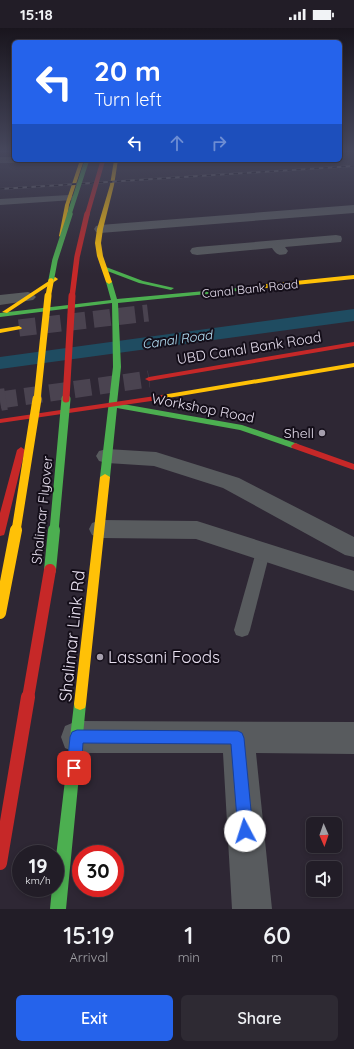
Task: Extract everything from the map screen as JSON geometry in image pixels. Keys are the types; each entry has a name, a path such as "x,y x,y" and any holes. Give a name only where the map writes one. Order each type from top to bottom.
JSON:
{"main road":[{"name":"Shalimar Flyover","path":"0,613 11,560 36,406 47,300 55,260 78,191"},
{"path":"0,532 38,386 70,193 83,191"},
{"name":"Shalimar Flyover","path":"0,863 50,571 64,428 72,298 76,265 86,215 94,191"},
{"name":"Shalimar Link Rd","path":"58,909 117,367 115,301 100,256 98,243 110,191"},
{"path":"104,268 141,282 205,292"},
{"path":"0,315 115,301 354,277"},
{"path":"0,315 55,279"},
{"path":"0,331 19,328"},
{"name":"UBD Canal Bank Road","path":"149,379 354,344"},
{"path":"0,421 207,391 354,365"},
{"name":"Workshop Road","path":"113,405 242,428 353,462"}],"street":[{"path":"0,202 70,193"},
{"path":"100,229 262,218 354,209"},
{"path":"262,218 278,248"},
{"path":"197,252 278,248 336,239"},
{"path":"0,300 28,297"},
{"path":"107,456 156,459 231,483 354,548"},
{"path":"100,529 196,530 354,581"},
{"path":"77,737 354,738"},
{"path":"238,738 252,909"}],"lane":[{"path":"242,630 263,552"}],"waterway":[{"name":"Canal Road","path":"0,363 354,315"}],"tunnel":[{"path":"19,328 148,313"},
{"path":"6,399 0,400 149,379"}],"traffic: fast":[{"path":"51,281 55,260 77,191"},
{"path":"104,268 141,282 171,288"},
{"path":"105,477 117,367 115,301 109,282"},
{"path":"0,315 115,301 247,288"},
{"path":"50,570 66,399"},
{"path":"113,405 242,428 295,446"},
{"path":"58,909 80,704"}],"traffic: slow":[{"path":"62,236 67,205 72,191"},
{"path":"109,282 100,256 98,243 100,229 110,191"},
{"path":"247,288 354,277"},
{"path":"5,312 55,279"},
{"path":"0,613 15,536 32,433 51,281"},
{"path":"0,331 19,328"},
{"path":"162,397 354,365"},
{"path":"80,704 105,477"}],"traffic: jam":[{"path":"66,399 74,274 79,245 93,191"},
{"path":"149,379 354,344"},
{"path":"0,421 162,397"},
{"path":"295,446 354,467"},
{"path":"0,532 21,450"},
{"path":"0,863 50,570"}],"place":[{"name":"Shell","path":"322,433"},
{"name":"Lassani Foods","path":"100,657"}],"route":[{"path":"74,768 77,737 238,738 245,831"}]}
